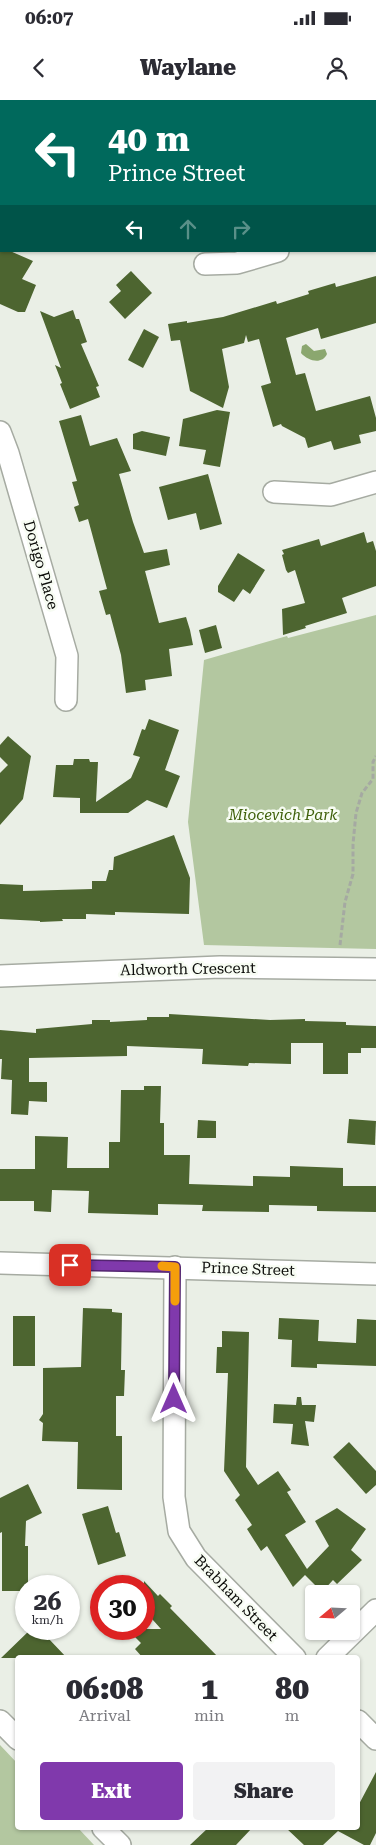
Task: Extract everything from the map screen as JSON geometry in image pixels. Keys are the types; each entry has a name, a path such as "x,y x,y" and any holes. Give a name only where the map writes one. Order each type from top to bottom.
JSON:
{"street":[{"path":"204,264 237,263 275,252"},
{"name":"Dorigo Place","path":"0,432 8,453 67,656 66,700"},
{"path":"274,492 331,495 376,482"},
{"name":"Aldworth Crescent","path":"0,976 220,967 376,969"},
{"name":"Prince Street","path":"0,1263 376,1274"},
{"name":"Brabham Street","path":"175,1267 174,1497 179,1531 196,1558 292,1655"},
{"path":"330,1655 376,1610"},
{"path":"0,1721 15,1736"},
{"path":"360,1722 376,1738"},
{"path":"105,1830 120,1845"}],"path":[{"path":"340,945 345,902 353,874 356,812 362,793 373,779 373,762 376,756"}],"green space":[{"name":"Miocevich Park","path":"376,615 376,949 204,945 188,822 204,660 287,636 288,638"},
{"path":"0,1745 15,1761 15,1830 80,1830 94,1845 0,1845"}],"shaded area":[{"path":"306,344 314,351 325,349 327,354 322,360 311,360 301,353 302,346"}],"building":[{"path":"0,252 12,252 33,261 22,279 36,285 25,312 18,312 0,304"},
{"path":"131,271 152,293 125,319 109,302 121,291 116,285"},
{"path":"376,276 376,323 321,339 318,328 286,338 296,375 305,373 316,411 370,396 376,418 376,431 359,435 361,443 334,450 331,441 308,448 305,438 281,424 273,427 261,386 271,383 259,339 248,342 246,335 244,343 222,349 229,387 223,408 190,391 180,340 171,341 168,324 223,317 276,301 277,304 309,294 308,291 335,283 336,287"},
{"path":"73,310 76,319 79,319 87,342 81,344 99,386 96,387 100,397 70,409 55,365 61,368 40,311 54,317"},
{"path":"144,329 159,337 143,368 128,360"},
{"path":"217,410 230,412 220,467 203,464 206,450 179,446 183,419"},
{"path":"81,415 90,446 117,438 131,471 119,474 144,553 167,549 170,565 145,571 159,623 186,617 190,630 193,645 169,649 172,676 145,680 146,690 126,693 121,655 110,614 106,615 99,591 107,589 88,519 79,522 74,507 79,505 72,482 77,481 59,421"},
{"path":"142,431 170,437 166,456 133,449 133,434"},
{"path":"208,474 222,524 200,530 196,513 168,520 159,487"},
{"path":"364,532 367,543 373,541 376,551 376,586 342,598 347,613 283,635 282,609 305,603 295,570 288,573 286,570 282,550 319,539 321,546"},
{"path":"238,553 265,570 250,594 243,589 234,602 218,592 218,586"},
{"path":"216,625 222,648 205,653 199,630"},
{"path":"149,719 179,730 165,770 180,776 167,808 147,800 128,813 80,813 80,798 53,797 56,765 73,765 74,759 89,759 90,762 98,762 96,802 131,778 140,757 133,755 142,729 145,730"},
{"path":"8,736 31,756 23,799 0,825 0,773 8,765 0,757 0,745"},
{"path":"174,835 190,878 189,914 115,912 115,915 86,914 86,919 62,919 63,921 40,922 0,919 0,884 23,885 23,891 92,889 92,881 106,881 109,870 113,870 114,857"},
{"path":"169,1014 270,1020 305,1019 305,1021 346,1022 346,1025 376,1026 376,1048 361,1048 361,1053 348,1053 348,1074 323,1074 323,1043 291,1043 291,1064 249,1063 248,1066 202,1064 203,1049 127,1046 127,1056 29,1058 29,1082 47,1082 47,1102 29,1101 28,1115 11,1114 12,1080 1,1079 0,1030 36,1033 36,1029 92,1024 92,1020 110,1020 110,1022 147,1020 147,1017 169,1017"},
{"path":"144,1086 161,1086 160,1123 164,1123 164,1155 190,1155 189,1184 253,1186 253,1176 290,1177 290,1166 343,1168 343,1186 376,1186 376,1212 317,1211 317,1206 269,1205 269,1212 202,1211 203,1205 158,1204 158,1215 88,1213 89,1191 52,1190 51,1212 34,1211 34,1201 0,1201 0,1169 35,1169 35,1136 68,1137 67,1168 109,1168 109,1142 120,1142 121,1090 144,1090"},
{"path":"349,1119 376,1121 375,1145 347,1143"},
{"path":"198,1120 216,1121 216,1138 197,1138"},
{"path":"83,1308 112,1309 112,1312 122,1313 121,1370 125,1370 124,1396 116,1396 116,1436 122,1436 122,1490 77,1489 78,1442 42,1441 43,1423 39,1420 43,1414 43,1368 81,1367"},
{"path":"13,1316 35,1316 35,1366 13,1366"},
{"path":"279,1318 319,1320 318,1341 356,1343 357,1319 376,1320 376,1366 317,1364 317,1368 291,1367 292,1340 278,1339"},
{"path":"222,1331 249,1332 246,1467 258,1485 278,1471 291,1490 287,1492 306,1522 285,1535 307,1569 329,1546 315,1521 337,1508 366,1529 351,1550 362,1560 337,1584 333,1580 328,1585 315,1585 305,1575 293,1587 267,1546 261,1551 247,1529 252,1525 235,1500 240,1495 224,1471 228,1373 216,1373 217,1347 222,1347"},
{"path":"297,1397 301,1397 302,1405 316,1405 314,1422 305,1421 309,1446 291,1444 293,1424 273,1423 274,1404 296,1405"},
{"path":"349,1442 376,1471 376,1485 366,1494 333,1457"},
{"path":"28,1484 42,1513 26,1521 25,1546 28,1546 28,1575 15,1575 15,1591 2,1591 0,1498"},
{"path":"108,1506 116,1533 119,1532 126,1556 98,1565 82,1514"},
{"path":"155,1593 158,1596 160,1594 172,1606 170,1608 216,1655 140,1655 135,1649 141,1643 138,1640 155,1640 155,1629 161,1629 155,1622"},
{"path":"20,1640 50,1640 64,1655 15,1655 15,1658 1,1658"},
{"path":"376,1772 376,1833 370,1845 364,1845 338,1831 323,1845 304,1845 288,1830 360,1830 360,1802"},
{"path":"206,1830 250,1830 236,1845 190,1845"}],"slow traffic":[{"path":"162,1266 175,1267 175,1301"}],"route":[{"path":"70,1265 175,1267 174,1399"}]}
